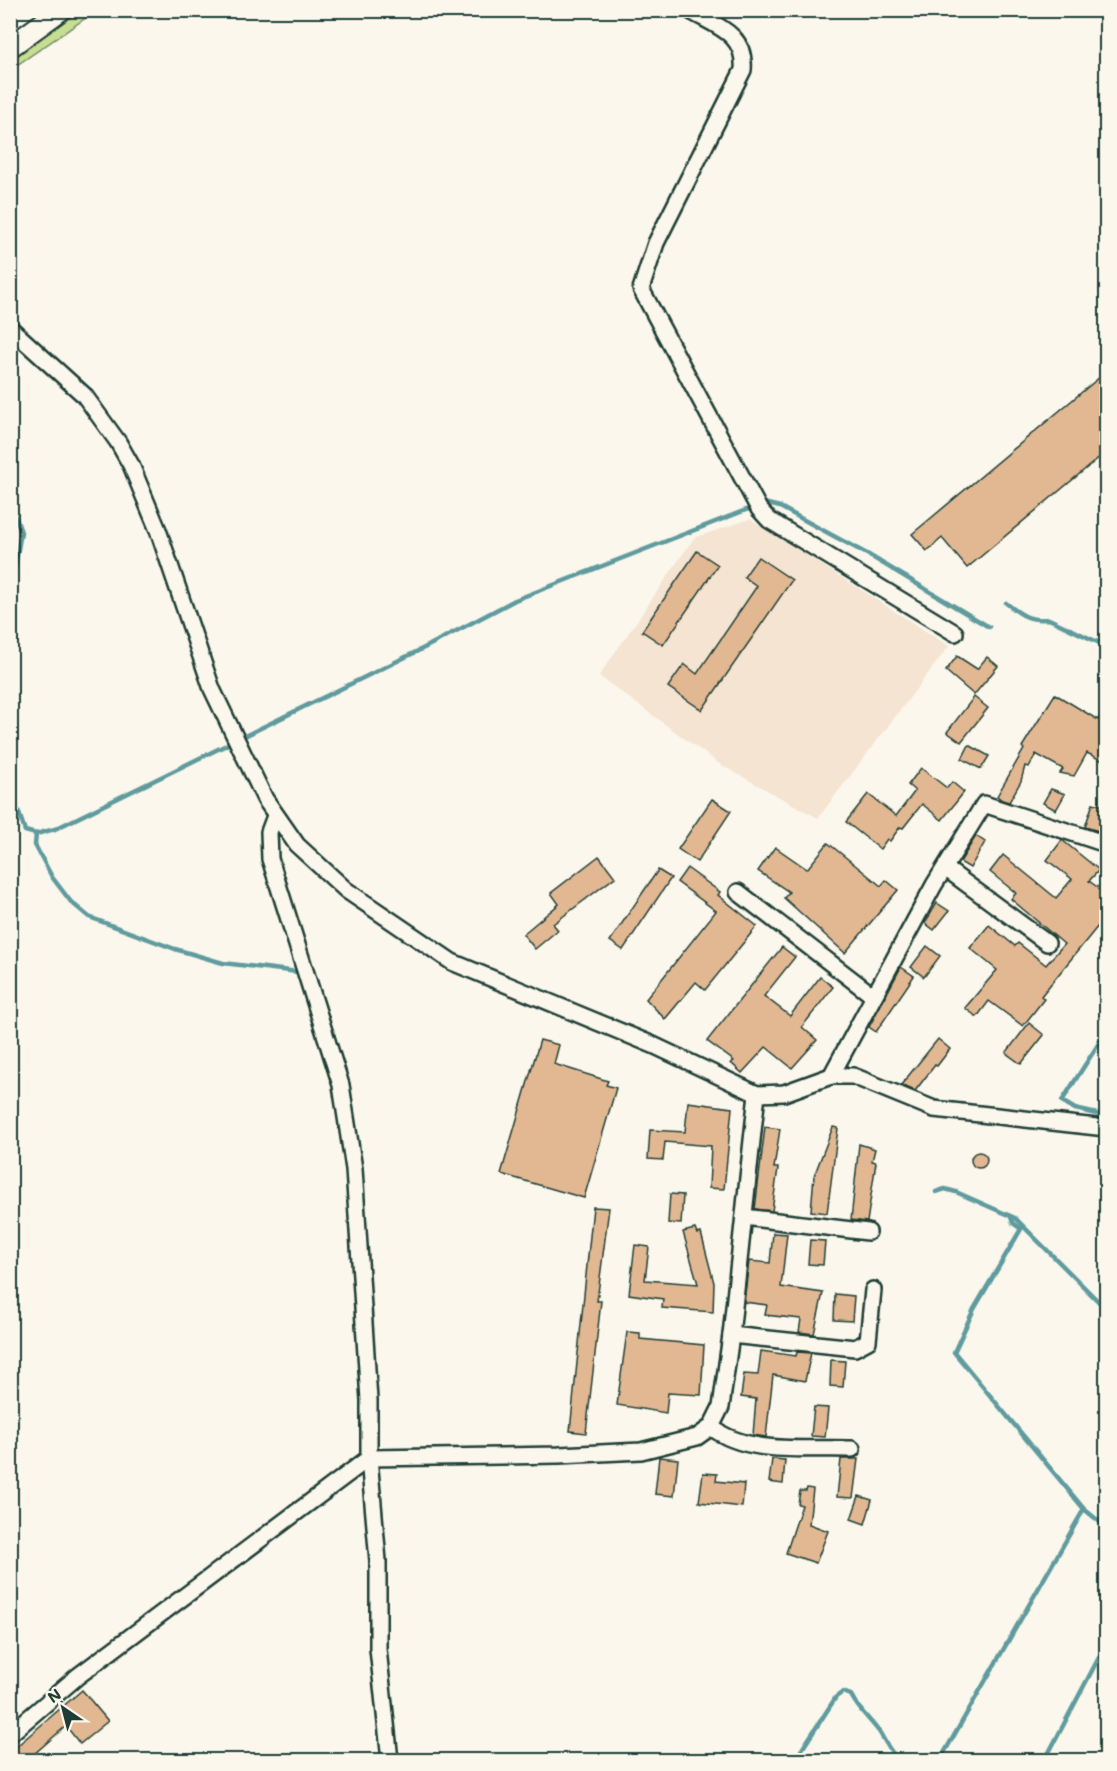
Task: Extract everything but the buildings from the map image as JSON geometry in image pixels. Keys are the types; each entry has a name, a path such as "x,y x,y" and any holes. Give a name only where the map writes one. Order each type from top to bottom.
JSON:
{"main road":[{"path":"10,47 61,10"}],"street":[{"path":"689,10 737,40 744,53 743,70 656,243 641,289 756,505 769,520 955,633"},
{"path":"10,328 84,395 118,442 131,465 158,530 212,688 235,738 275,816 297,845 346,890 453,962 653,1045 757,1094 784,1093 831,1076 853,1076 934,1109 1107,1128"},
{"path":"831,1076 872,995 984,804 1107,843"},
{"path":"275,816 268,832 270,858 336,1067 354,1169 369,1400 369,1458 378,1561 378,1649 390,1761"},
{"path":"945,868 1047,943"},
{"path":"738,892 872,995"},
{"path":"10,1734 78,1676 369,1458 559,1455 641,1451 697,1437 711,1427 721,1407 731,1335 757,1094"},
{"path":"744,1217 868,1232"},
{"path":"731,1335 855,1348 868,1341 873,1290"},
{"path":"711,1427 724,1438 751,1446 852,1449"}],"shaded area":[{"path":"750,519 949,646 818,818 721,765 599,676 694,538"}],"green space":[{"path":"78,11 96,11 11,69 11,58"}],"waterway":[{"path":"10,502 21,532 10,595"},
{"path":"10,796 18,810 25,831 36,834 55,829 424,648 515,600 764,503 780,507 867,554 989,627"},
{"path":"1006,603 1026,616 1049,619 1106,646"},
{"path":"36,834 35,845 52,877 71,902 89,917 175,949 223,963 298,972"},
{"path":"1106,1032 1062,1101 1075,1109 1106,1116"},
{"path":"936,1192 945,1189 956,1192 1015,1218 1106,1309"},
{"path":"1011,1217 1013,1223 1021,1229 974,1309 954,1352 1084,1509 1106,1527"},
{"path":"940,1760 1084,1509"},
{"path":"1045,1760 1106,1644"},
{"path":"795,1760 836,1697 843,1692 851,1695 899,1760"}]}
